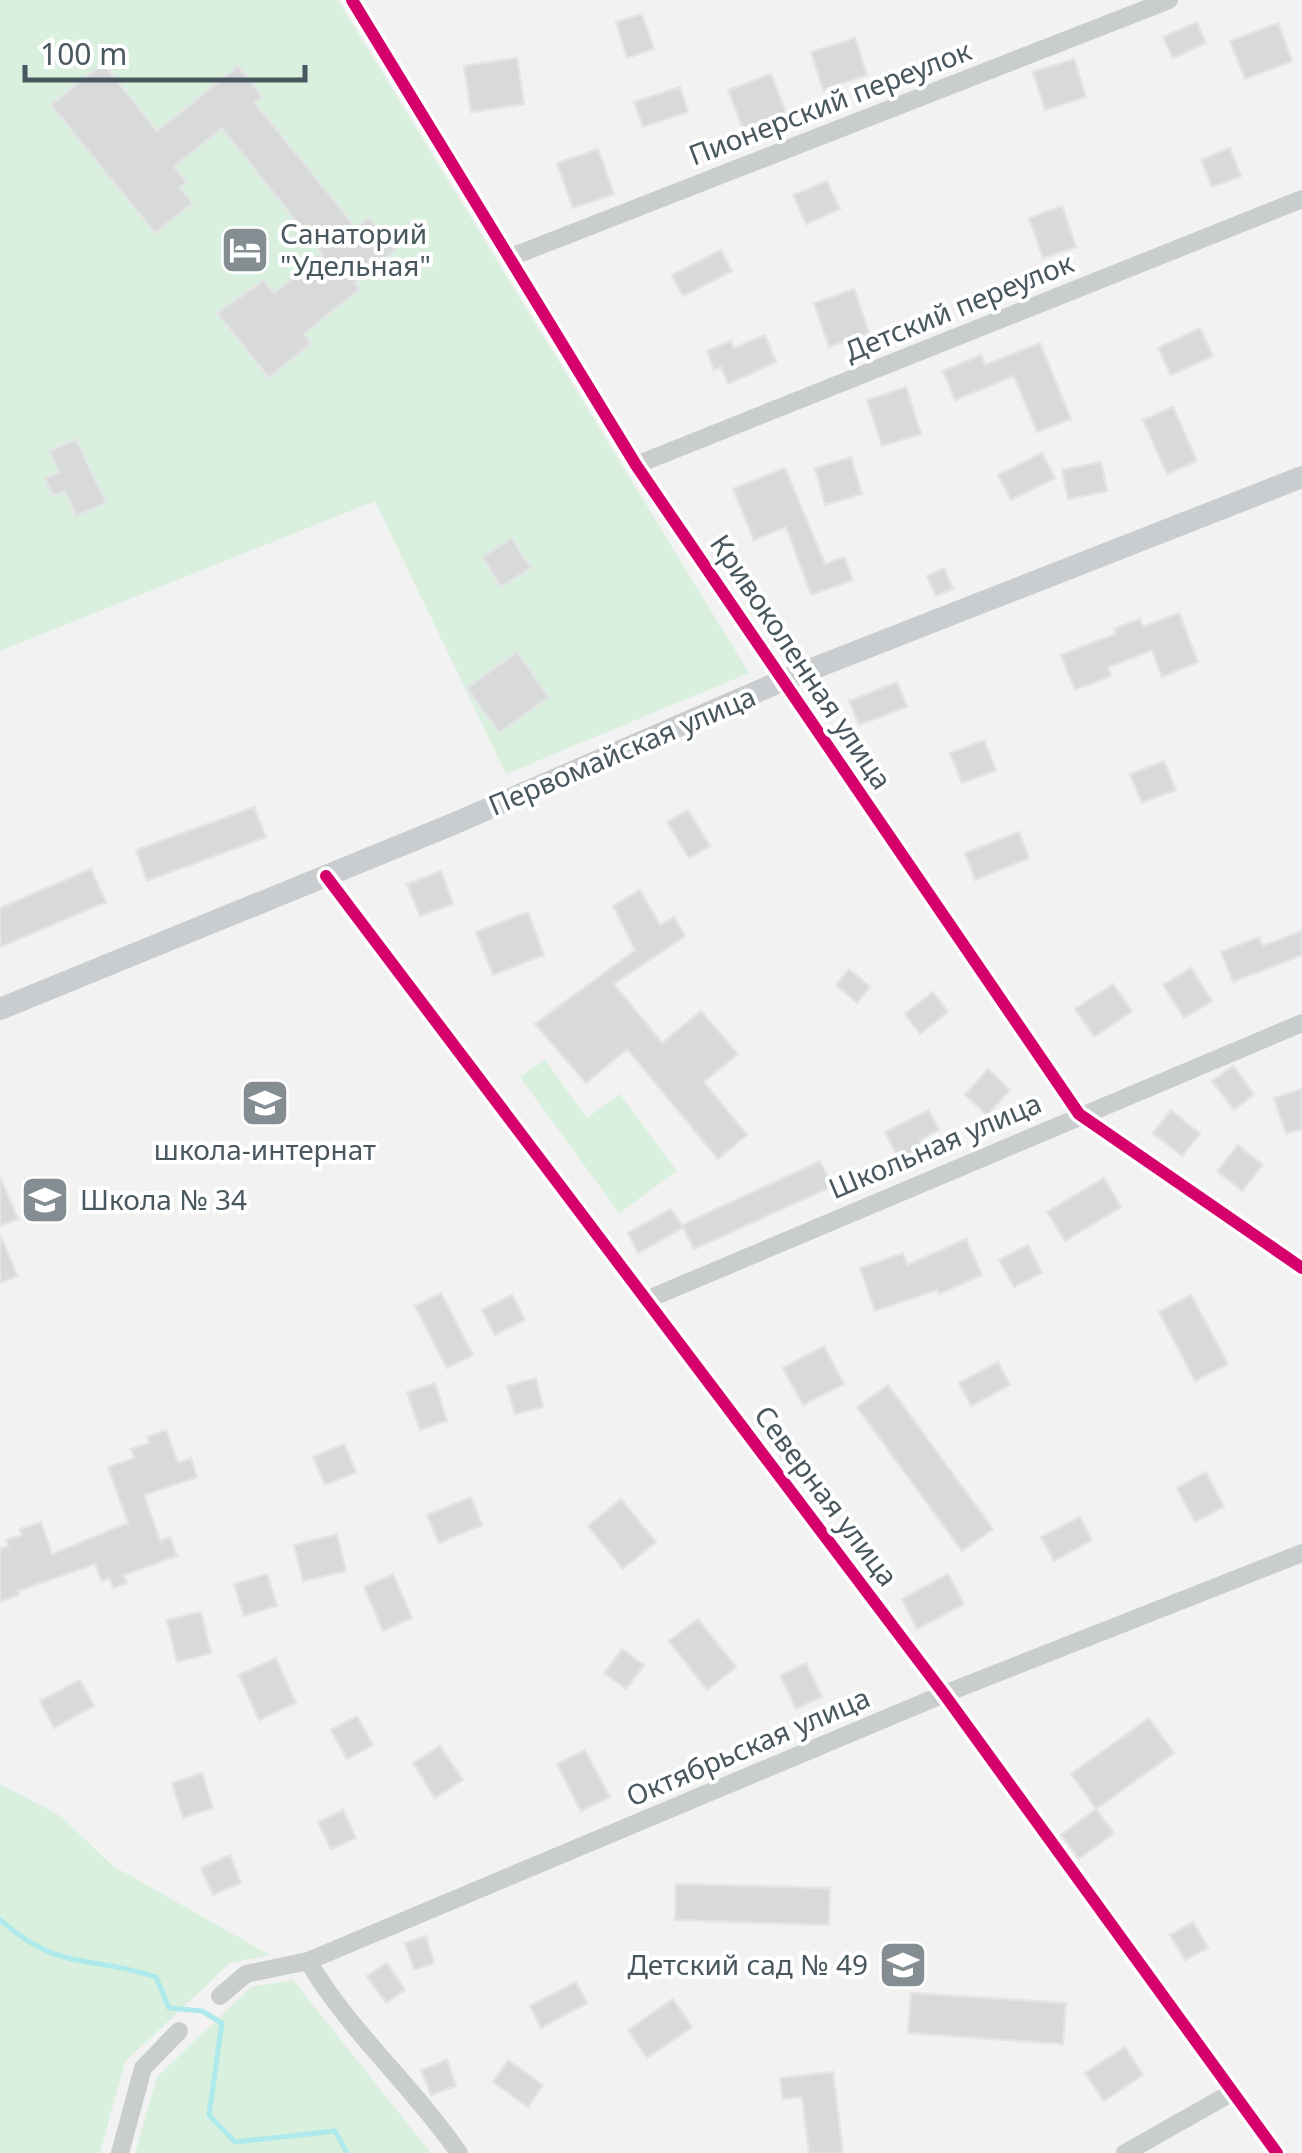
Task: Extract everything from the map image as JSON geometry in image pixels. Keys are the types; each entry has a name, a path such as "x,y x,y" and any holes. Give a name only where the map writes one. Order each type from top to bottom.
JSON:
{"main road":[{"name":"Первомайская улица","path":"0,1009 326,876 784,680 1302,477"}],"street":[{"name":"Кривоколенная улица","path":"352,0 636,466 1079,1114 1302,1268"},
{"name":"Пионерский переулок","path":"510,257 1169,0"},
{"name":"Детский переулок","path":"636,466 1302,199"},
{"name":"Северная улица","path":"326,876 944,1694 1277,2153"},
{"name":"Школьная улица","path":"646,1300 1302,1023"},
{"name":"Октябрьская улица","path":"220,1996 246,1974 308,1962 944,1694 1302,1554"},
{"path":"308,1962 330,1998 382,2054 459,2153"},
{"path":"120,2153 144,2068 180,2032"},
{"path":"1125,2153 1232,2092"}],"green space":[{"name":"Санаторий \"Удельная\"","path":"0,0 338,0 749,673 506,774 375,501 0,651"},
{"path":"545,1060 587,1118 620,1094 677,1171 619,1213 520,1077"},
{"path":"0,1784 59,1815 113,1866 270,1955 230,1963 125,2062 100,2153 0,2153"},
{"path":"293,1980 431,2153 135,2153 157,2077 251,1987"}],"building":[{"path":"642,14 654,49 627,58 616,22"},
{"path":"1197,22 1206,43 1173,58 1163,37"},
{"path":"1278,23 1292,61 1245,79 1230,41"},
{"path":"855,38 867,75 823,90 811,52"},
{"path":"517,58 524,104 471,112 464,66"},
{"path":"1074,59 1086,97 1045,110 1033,72"},
{"path":"103,63 157,131 238,66 263,97 255,103 356,228 369,217 395,250 355,283 360,289 304,334 311,343 269,378 217,313 264,280 274,293 322,254 222,128 174,167 187,182 180,187 193,203 155,233 51,105"},
{"path":"771,74 786,113 743,129 728,90"},
{"path":"680,87 688,112 643,127 634,102"},
{"path":"1230,148 1241,176 1212,187 1201,160"},
{"path":"598,149 614,194 573,208 557,163"},
{"path":"827,181 840,209 806,224 793,195"},
{"path":"1062,206 1076,247 1043,258 1029,218"},
{"path":"721,250 732,271 683,296 672,275"},
{"path":"854,289 869,333 829,347 814,303"},
{"path":"1200,328 1213,356 1171,375 1158,348"},
{"path":"765,335 776,362 728,384 721,367 714,370 707,351 731,341 734,348"},
{"path":"1040,343 1071,419 1037,432 1014,376 955,400 943,371 981,355 985,365"},
{"path":"906,387 921,434 882,446 867,400"},
{"path":"1173,407 1197,461 1167,474 1143,420"},
{"path":"76,439 106,503 76,516 65,491 53,496 45,479 59,472 49,451"},
{"path":"1042,453 1055,478 1011,500 998,475"},
{"path":"851,457 862,494 825,505 815,468"},
{"path":"1101,462 1107,491 1068,499 1062,470"},
{"path":"785,468 825,564 844,557 853,580 811,595 786,527 754,540 733,489"},
{"path":"512,538 531,568 501,587 482,557"},
{"path":"944,568 953,589 936,596 927,576"},
{"path":"1179,613 1198,662 1162,677 1152,650 1108,667 1111,676 1075,690 1061,655 1116,634 1114,629 1140,619 1143,627"},
{"path":"517,652 549,697 499,733 467,688"},
{"path":"897,682 907,707 859,725 849,701"},
{"path":"984,740 996,770 962,783 950,753"},
{"path":"1164,761 1176,790 1142,803 1130,774"},
{"path":"254,807 266,837 147,881 136,850"},
{"path":"688,810 710,846 689,858 667,822"},
{"path":"1019,832 1029,858 975,880 965,853"},
{"path":"91,869 106,902 0,947 0,908"},
{"path":"441,871 453,904 420,916 407,884"},
{"path":"640,890 660,925 674,917 685,936 614,984 662,1043 701,1011 738,1054 704,1082 747,1135 718,1159 627,1049 586,1083 535,1024 635,950 613,906"},
{"path":"528,912 544,955 493,975 476,932"},
{"path":"1302,931 1302,955 1233,982 1221,952 1259,937 1263,946"},
{"path":"1191,968 1212,1001 1184,1018 1163,985"},
{"path":"849,969 870,987 857,1003 836,985"},
{"path":"1113,984 1132,1011 1094,1037 1075,1009"},
{"path":"933,992 948,1012 920,1034 905,1014"},
{"path":"1233,1066 1254,1094 1234,1110 1212,1081"},
{"path":"988,1069 1010,1090 987,1115 965,1095"},
{"path":"1302,1089 1302,1129 1286,1134 1274,1098"},
{"path":"929,1110 939,1130 920,1140 923,1147 899,1159 885,1132"},
{"path":"1171,1110 1200,1134 1182,1156 1153,1133"},
{"path":"1238,1145 1263,1165 1242,1191 1217,1171"},
{"path":"820,1161 833,1186 694,1249 683,1228 638,1253 628,1233 671,1209 682,1225"},
{"path":"0,1177 18,1219 0,1226"},
{"path":"1104,1178 1121,1207 1065,1241 1047,1212"},
{"path":"0,1237 17,1276 0,1283"},
{"path":"966,1239 982,1275 939,1294 937,1290 875,1311 860,1268 903,1253 907,1265"},
{"path":"1028,1245 1042,1273 1014,1287 999,1260"},
{"path":"441,1293 473,1355 447,1368 415,1306"},
{"path":"512,1295 525,1320 495,1335 482,1310"},
{"path":"1191,1295 1228,1364 1195,1381 1159,1312"},
{"path":"824,1346 844,1384 803,1405 783,1368"},
{"path":"998,1362 1010,1385 971,1406 959,1383"},
{"path":"536,1378 543,1407 515,1414 507,1386"},
{"path":"435,1383 447,1421 420,1430 407,1392"},
{"path":"888,1385 993,1529 962,1551 857,1407"},
{"path":"780,1429 793,1455 783,1460 765,1436"},
{"path":"166,1430 178,1463 191,1458 197,1477 144,1495 160,1541 170,1537 177,1556 124,1575 127,1583 113,1588 110,1578 102,1581 95,1564 18,1591 19,1595 0,1602 0,1549 8,1546 6,1540 22,1535 20,1529 41,1522 52,1554 128,1523 108,1467 134,1458 131,1449 149,1443 147,1437"},
{"path":"344,1444 356,1472 325,1485 313,1457"},
{"path":"1206,1472 1224,1507 1195,1522 1177,1488"},
{"path":"471,1497 482,1525 439,1543 427,1515"},
{"path":"621,1499 656,1542 623,1569 588,1526"},
{"path":"1080,1517 1092,1540 1054,1561 1041,1537"},
{"path":"337,1534 346,1571 303,1581 294,1545"},
{"path":"267,1574 277,1606 244,1616 234,1584"},
{"path":"393,1574 412,1618 383,1631 364,1587"},
{"path":"948,1574 964,1604 917,1629 902,1599"},
{"path":"201,1612 211,1653 177,1662 167,1620"},
{"path":"698,1619 736,1667 707,1690 669,1641"},
{"path":"622,1649 644,1665 626,1689 604,1673"},
{"path":"276,1658 296,1703 259,1720 239,1675"},
{"path":"806,1663 822,1697 796,1709 780,1675"},
{"path":"80,1680 94,1706 54,1728 40,1701"},
{"path":"357,1716 373,1745 347,1759 331,1730"},
{"path":"1149,1718 1174,1753 1096,1809 1071,1774"},
{"path":"440,1746 463,1780 435,1798 413,1763"},
{"path":"585,1750 610,1797 581,1811 557,1764"},
{"path":"202,1773 213,1808 183,1818 172,1783"},
{"path":"1096,1809 1114,1833 1079,1859 1061,1835"},
{"path":"343,1810 356,1838 331,1849 318,1822"},
{"path":"230,1855 241,1883 213,1895 201,1868"},
{"path":"676,1884 830,1888 829,1925 675,1920"},
{"path":"1193,1922 1208,1948 1185,1960 1170,1935"},
{"path":"426,1936 434,1963 414,1970 405,1943"},
{"path":"387,1963 405,1990 386,2003 367,1976"},
{"path":"576,1982 587,2003 541,2028 530,2006"},
{"path":"911,1993 1066,2003 1063,2044 908,2033"},
{"path":"673,1999 692,2027 647,2058 628,2030"},
{"path":"1125,2047 1143,2075 1104,2101 1085,2073"},
{"path":"447,2060 456,2086 431,2095 421,2070"},
{"path":"508,2060 543,2085 528,2107 493,2082"},
{"path":"833,2072 843,2153 809,2153 802,2097 783,2099 780,2078"}],"waterway":[{"path":"0,1920 21,1937 58,1955 156,1977 169,2008 202,2011 222,2023 209,2115 235,2142 335,2131 347,2153"}],"cycle path":[{"path":"352,0 636,465 1079,1114 1302,1268"},
{"path":"326,876 944,1694 1277,2153"}],"place":[{"name":"Санаторий \"Удельная\"","path":"245,250"},
{"name":"школа-интернат","path":"265,1103"},
{"name":"Школа № 34","path":"45,1200"},
{"name":"Детский сад № 49","path":"903,1965"}]}
